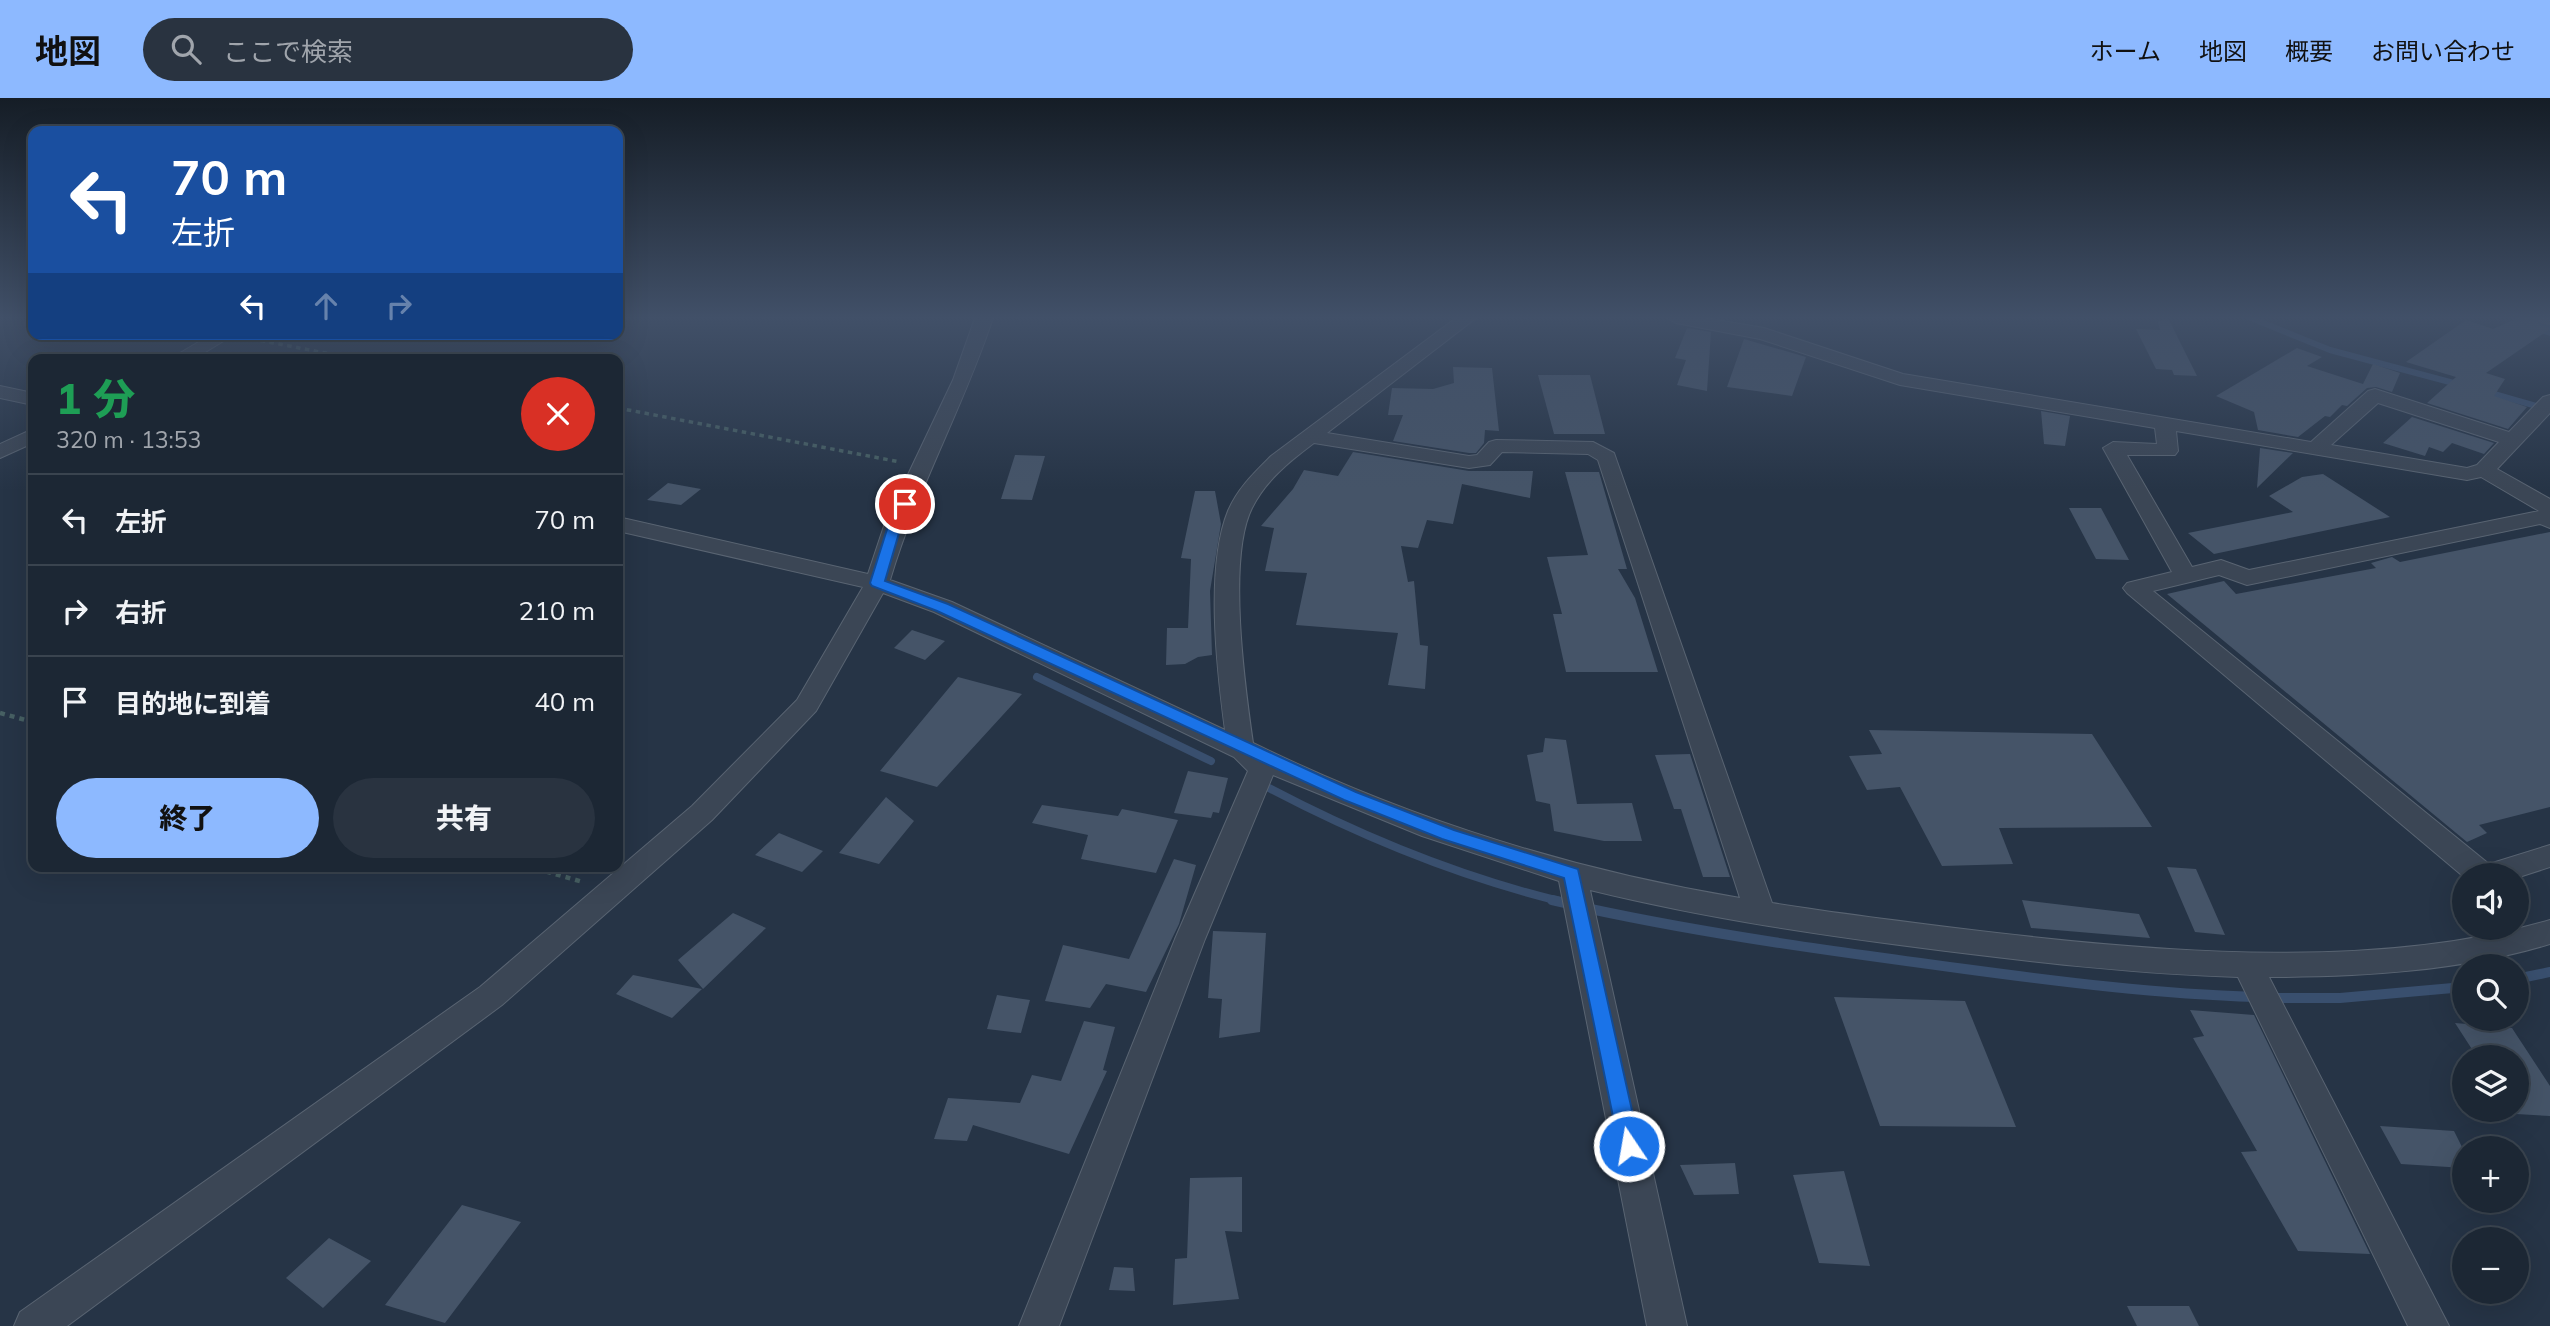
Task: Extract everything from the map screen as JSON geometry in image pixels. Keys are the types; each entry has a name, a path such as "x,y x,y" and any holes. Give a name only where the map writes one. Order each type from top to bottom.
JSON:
{"street":[{"path":"34,1326 491,996 702,813 807,705 877,583 896,523 925,466 965,375"},
{"path":"1039,1326 1190,939 1262,769 1240,746 1232,687 1227,568 1239,511 1254,486 1278,460 1391,375"},
{"path":"1889,375 2468,474 2484,470 2546,405"},
{"path":"0,392 28,398"},
{"path":"2316,449 2375,395 2513,440"},
{"path":"2165,423 2168,451 2113,448 2186,576"},
{"path":"1311,436 1469,463 1483,461 1496,446 1593,448 1607,457 1760,914"},
{"path":"0,452 28,438"},
{"path":"2484,470 2550,508"},
{"path":"2467,863 2135,588 2221,567 2247,578 2543,517 2550,521"},
{"path":"623,525 877,583 943,607 1240,746 1350,796 1448,835 1576,895 1760,914 2104,957 2258,987 2343,964 2406,958 2550,932"},
{"path":"1576,895 1667,1326"},
{"path":"2258,987 2429,1326"}],"lane":[{"path":"2528,863 2550,856"}],"path":[{"path":"623,409 925,466"},
{"path":"0,713 28,721"},
{"path":"547,872 614,892"}],"building":[{"path":"1454,375 1493,375 1499,431 1485,430 1484,443 1476,453 1393,441 1403,415 1388,415 1392,388 1433,389 1454,383"},
{"path":"1538,375 1590,375 1605,434 1554,434"},
{"path":"1680,375 1708,375 1707,391 1677,385"},
{"path":"1731,375 1799,375 1792,396 1727,387"},
{"path":"2251,375 2336,375 2363,384 2367,375 2399,375 2392,392 2376,387 2367,388 2347,406 2342,405 2330,417 2325,416 2298,437 2258,430 2254,412 2216,396"},
{"path":"2450,375 2493,375 2505,379 2494,396 2527,407 2508,429 2427,403 2456,377"},
{"path":"2041,411 2070,416 2065,446 2044,444"},
{"path":"2412,417 2494,443 2484,454 2452,443 2443,452 2429,447 2425,456 2383,443"},
{"path":"2260,448 2293,453 2257,488"},
{"path":"1353,452 1469,471 1533,471 1530,498 1462,484 1453,524 1427,520 1418,548 1401,546 1408,582 1414,581 1420,645 1428,646 1425,689 1388,685 1398,633 1296,625 1307,573 1265,571 1274,528 1261,526 1293,489 1304,470 1338,476"},
{"path":"1015,455 1045,456 1032,500 1001,499"},
{"path":"1565,472 1599,472 1627,569 1618,569 1635,598 1658,672 1566,672 1553,614 1562,614 1547,557 1588,555"},
{"path":"2323,474 2390,517 2214,554 2188,533 2293,512 2269,496 2302,477"},
{"path":"668,483 701,489 681,505 647,500"},
{"path":"1195,491 1215,491 1221,524 1210,591 1212,655 1198,657 1185,664 1166,665 1167,628 1188,628 1191,559 1181,558"},
{"path":"2069,508 2101,508 2129,560 2096,559"},
{"path":"2550,532 2550,807 2479,825 2487,833 2467,842 2167,594 2224,581 2236,594 2376,568 2371,563 2392,557 2400,562"},
{"path":"912,630 945,641 925,660 894,648"},
{"path":"958,677 1022,694 937,787 880,771"},
{"path":"1869,730 2092,734 2152,827 1999,828 2013,864 1942,866 1900,787 1867,790 1849,756 1882,754"},
{"path":"1545,738 1566,740 1577,804 1632,803 1642,841 1604,841 1554,831 1550,804 1536,801 1527,755 1543,752"},
{"path":"1690,754 1730,877 1703,877 1681,809 1674,809 1655,755"},
{"path":"1188,771 1228,778 1219,813 1213,812 1211,818 1174,813"},
{"path":"886,797 914,821 879,864 839,853"},
{"path":"1042,805 1118,816 1122,809 1178,820 1156,873 1081,859 1088,835 1032,823"},
{"path":"779,833 823,851 802,872 755,855"},
{"path":"1174,859 1196,865 1179,924 1146,992 1106,984 1090,1008 1045,1001 1063,945 1129,959"},
{"path":"2167,867 2196,869 2225,935 2195,932"},
{"path":"2022,900 2139,914 2150,938 2031,928"},
{"path":"733,913 766,928 703,989 678,960"},
{"path":"1213,931 1266,933 1260,1032 1219,1038 1222,999 1208,998"},
{"path":"633,975 702,989 672,1018 616,994"},
{"path":"997,995 1030,1000 1021,1033 987,1029"},
{"path":"1834,997 1965,1001 2016,1127 1880,1126"},
{"path":"2190,1010 2254,1015 2370,1254 2298,1251 2241,1152 2257,1151 2193,1038 2204,1036"},
{"path":"1084,1021 1115,1027 1103,1070 1107,1071 1069,1154 973,1125 967,1141 934,1139 948,1098 1020,1103 1032,1075 1061,1081"},
{"path":"2460,1031 2514,1031 2523,1045 2469,1045"},
{"path":"2529,1054 2550,1086 2550,1116 2529,1115"},
{"path":"2380,1126 2454,1131 2456,1136 2452,1136 2452,1167 2401,1164"},
{"path":"1735,1163 1739,1194 1694,1195 1680,1165"},
{"path":"1844,1171 1870,1266 1819,1263 1793,1175"},
{"path":"1242,1177 1242,1232 1225,1231 1239,1299 1173,1305 1175,1259 1187,1258 1190,1178"},
{"path":"462,1205 521,1222 445,1323 385,1305"},
{"path":"329,1238 371,1261 323,1308 286,1278"},
{"path":"1114,1267 1133,1268 1135,1291 1109,1290"},
{"path":"2127,1306 2189,1306 2199,1326 2137,1326"}],"waterway":[{"path":"2425,375 2461,385"},
{"path":"2487,392 2550,410"},
{"path":"1037,677 1211,761"},
{"path":"1267,787 1410,853 1483,880 1559,901"},
{"path":"1552,900 1574,905"},
{"path":"1586,908 1727,935 1965,969 2146,990 2256,997"},
{"path":"2529,976 2550,972"},
{"path":"2269,998 2340,998 2452,988"}],"route":[{"path":"905,504 896,523 877,583 943,607 1350,796 1448,835 1572,874 1629,1146"}]}
